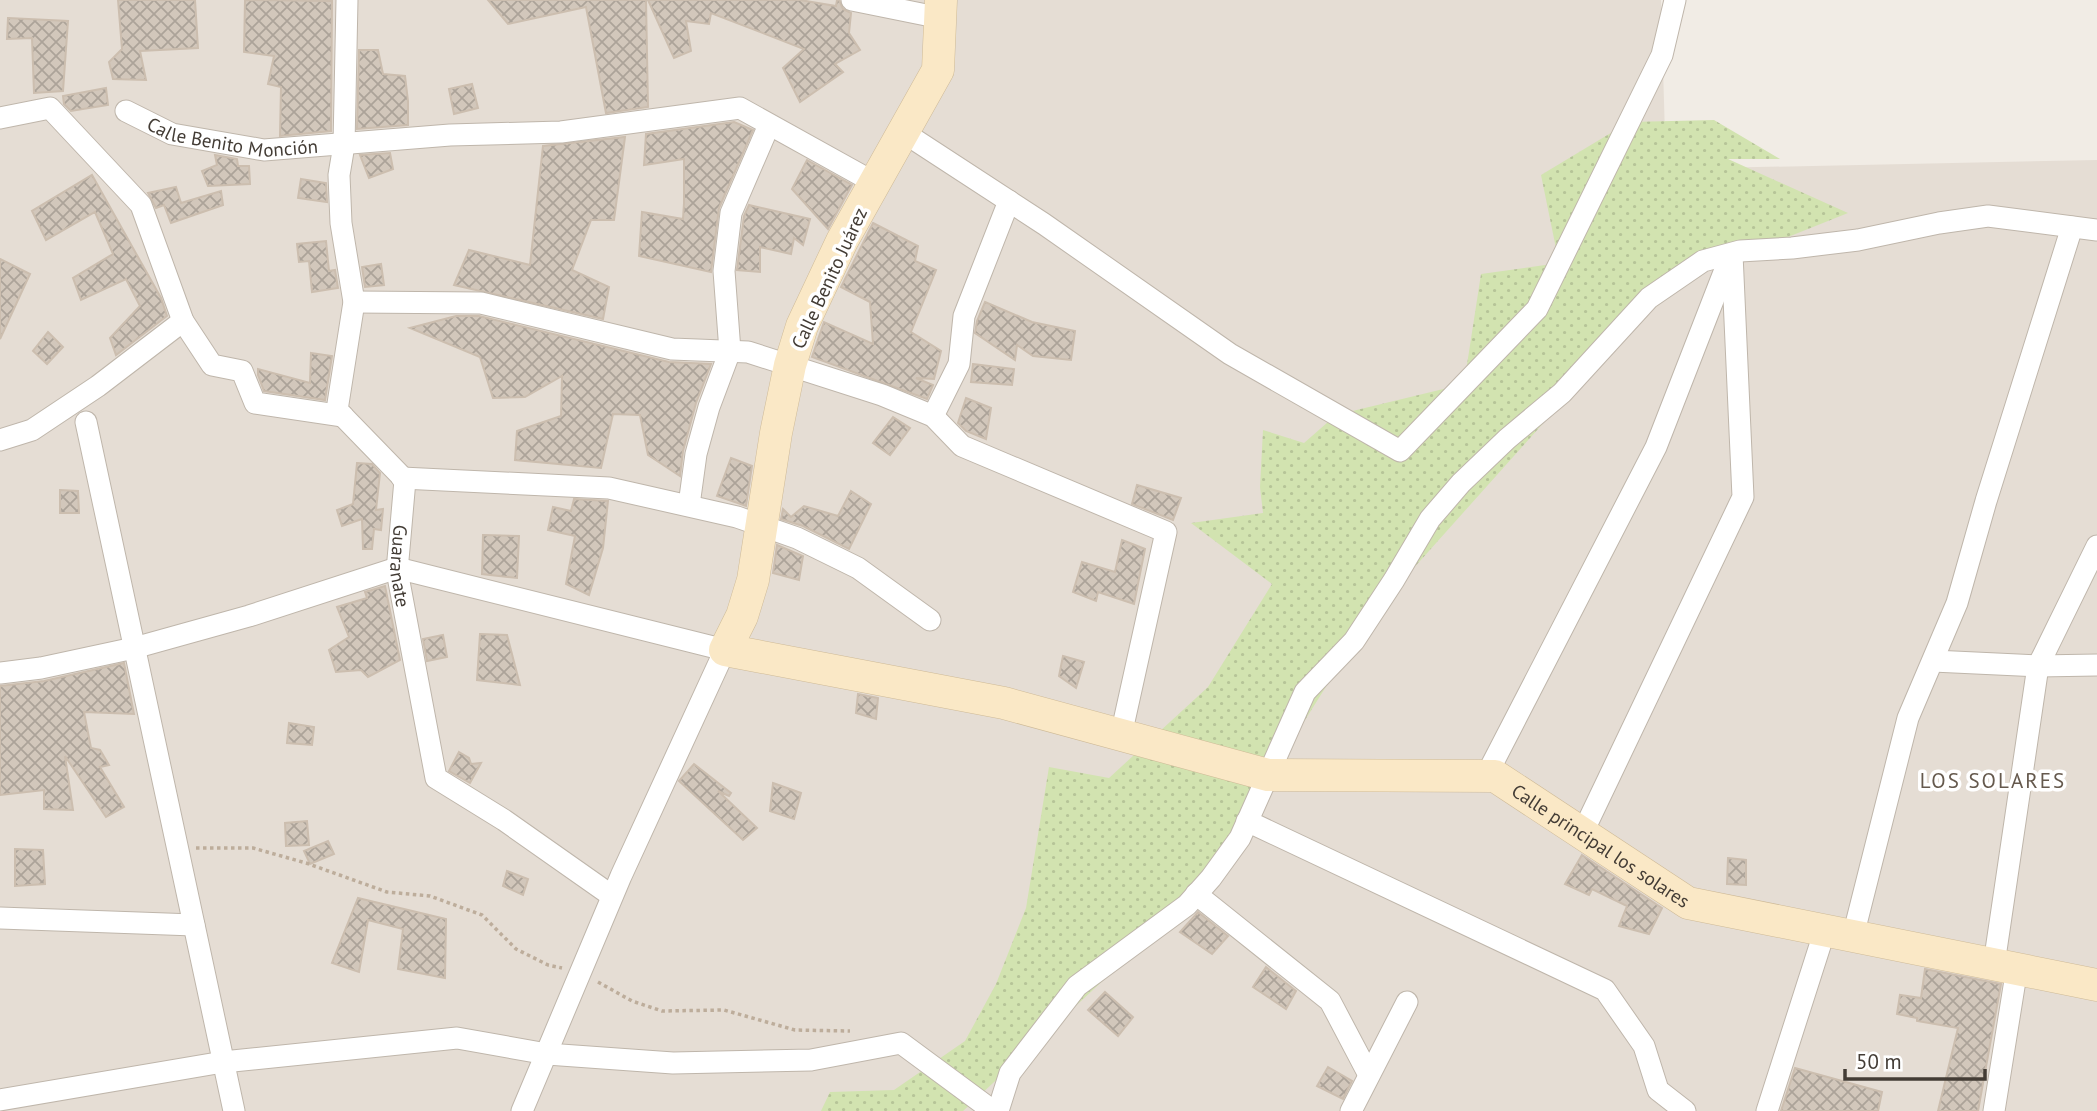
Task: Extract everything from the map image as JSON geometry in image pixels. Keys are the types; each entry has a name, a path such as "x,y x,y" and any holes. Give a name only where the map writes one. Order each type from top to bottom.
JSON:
{"main road":[{"name":"Calle Benito Juárez","path":"725,650 742,616 753,580 790,365 802,327 842,241 938,70 943,6"},
{"name":"Calle principal los solares","path":"725,650 1004,703 1268,775 1495,776 1688,903 2097,985"}],"street":[{"path":"347,0 344,145 339,175 341,223 354,302 337,410 342,416 402,478 609,488 689,505 797,538 858,568 930,620"},
{"path":"852,0 943,6"},
{"path":"903,132 1009,201 1230,354 1400,451 1536,309 1662,55 1675,0"},
{"path":"0,118 50,108 141,205 183,321 212,365 242,371 255,403 342,416"},
{"name":"Calle Benito Monción","path":"126,111 172,134 264,150 450,135 561,132 740,108 875,183"},
{"path":"689,505 696,454 709,407 730,352 724,271 731,213 769,125"},
{"path":"933,415 959,364 964,316 1009,201"},
{"path":"0,1100 223,1062 457,1038 547,1054 673,1063 811,1060 901,1043 995,1111 1010,1073 1077,986 1187,905 1240,838 1305,692 1354,641 1430,519 1461,483 1507,439 1562,393 1648,298 1703,261 1740,251 1858,240 1988,216 2097,230"},
{"path":"1767,1111 1839,933 1908,718 1957,603 1986,501 2072,227"},
{"path":"1486,776 1656,447 1732,254"},
{"path":"1582,834 1743,497 1732,254"},
{"path":"354,302 481,303 672,349 748,352 882,395 933,415 962,446 1166,532 1121,735"},
{"path":"0,440 32,430 98,386 183,321"},
{"path":"86,422 234,1111"},
{"name":"Guaranate","path":"402,478 405,480 397,568 436,778 504,820 612,896"},
{"path":"1994,1111 2006,966 2038,666 2097,547"},
{"path":"0,673 41,668 134,648 249,616 397,568 725,650 612,896 522,1111"},
{"path":"1933,661 2038,666 2097,665"},
{"path":"1247,821 1605,990 1644,1046 1658,1090 1680,1110"},
{"path":"1196,894 1330,1001 1369,1075"},
{"path":"0,918 194,925"},
{"path":"1350,1111 1407,1002"}],"shaded area":[{"path":"0,0 1661,0 1666,169 2097,160 2097,1111 0,1111"}],"green space":[{"path":"1714,120 1780,159 1728,159 1848,213 1666,286 1369,618 1196,894 963,1111 821,1111 830,1092 894,1090 965,1041 996,984 1026,908 1049,767 1109,778 1208,687 1272,584 1191,523 1263,513 1260,487 1263,430 1304,443 1336,415 1464,384 1481,274 1559,263 1541,175 1629,122"}],"building":[{"path":"118,0 195,0 198,48 140,51 146,80 113,79 109,62 122,49"},
{"path":"245,0 332,1 331,131 280,136 281,87 268,84 274,56 244,52"},
{"path":"488,0 646,0 648,107 606,113 586,7 508,24"},
{"path":"648,0 800,0 836,6 839,0 843,9 851,13 849,33 860,50 835,64 843,72 800,102 783,68 804,49 711,13 709,24 686,21 691,51 674,58"},
{"path":"8,18 68,21 63,91 34,93 32,38 7,39"},
{"path":"359,50 378,50 383,74 405,76 408,125 357,129"},
{"path":"472,84 478,108 454,114 449,89"},
{"path":"106,88 108,105 71,111 64,104 63,96"},
{"path":"734,122 753,130 719,208 711,272 639,256 642,212 683,219 684,203 684,159 644,165 646,134"},
{"path":"625,137 614,220 591,220 572,270 609,287 603,319 454,285 469,250 530,265 543,146"},
{"path":"390,153 393,169 369,178 360,155"},
{"path":"215,155 237,159 238,166 249,166 250,184 208,186 202,171 217,165"},
{"path":"807,160 852,185 828,229 792,189"},
{"path":"92,175 161,298 167,316 116,355 110,338 140,306 126,279 81,300 73,278 113,254 95,212 46,240 32,211"},
{"path":"301,179 326,183 327,202 298,198"},
{"path":"176,187 181,203 221,191 223,205 171,223 164,205 156,208 148,193"},
{"path":"749,205 810,219 803,245 794,238 791,254 760,247 760,272 737,270 744,216"},
{"path":"873,223 918,246 915,261 936,270 911,332 941,351 934,379 916,378 933,385 927,399 812,357 824,322 873,344 870,302 841,287"},
{"path":"326,241 329,271 335,270 338,288 312,292 309,261 299,262 297,244"},
{"path":"0,259 30,274 0,339"},
{"path":"381,264 384,285 365,287 362,267"},
{"path":"985,302 1032,322 1075,331 1071,360 1033,356 1017,345 1015,360 975,333"},
{"path":"456,316 479,316 669,362 711,364 696,403 683,451 680,476 648,455 640,415 613,414 601,468 515,460 517,431 561,416 562,376 525,397 493,398 480,357 410,328"},
{"path":"48,332 63,347 47,364 33,351"},
{"path":"311,353 332,356 325,400 264,391 258,369 310,383"},
{"path":"973,364 1014,369 1012,385 971,382"},
{"path":"966,398 991,408 986,439 966,431 958,423"},
{"path":"893,417 910,428 890,455 873,443"},
{"path":"731,458 752,466 746,506 717,496"},
{"path":"357,463 372,464 380,473 376,510 383,509 381,530 374,529 372,549 363,549 362,519 342,526 337,510 353,504"},
{"path":"1137,485 1181,498 1173,520 1132,504"},
{"path":"60,490 78,491 79,513 60,513"},
{"path":"851,491 871,504 849,549 803,526 781,519 783,509 791,517 804,506 838,516"},
{"path":"574,499 608,501 603,548 589,595 566,584 575,536 548,530 553,507 571,511"},
{"path":"483,535 519,536 517,578 482,574"},
{"path":"1122,540 1145,549 1134,604 1098,592 1096,601 1073,592 1082,562 1115,572"},
{"path":"777,545 803,556 799,580 773,573"},
{"path":"385,586 400,660 368,677 361,670 336,672 329,650 349,637 337,607 367,598 365,592"},
{"path":"480,634 507,635 520,685 477,680"},
{"path":"443,635 447,657 427,661 423,639"},
{"path":"1063,656 1084,662 1076,688 1059,676"},
{"path":"124,663 134,714 84,712 91,748 100,750 109,765 100,767 124,807 106,817 65,756 73,810 44,809 44,790 0,795 0,686 44,681"},
{"path":"858,694 878,698 876,719 856,713"},
{"path":"289,723 314,727 312,745 287,743"},
{"path":"459,752 469,758 471,764 481,763 470,783 449,771"},
{"path":"694,764 731,793 729,796 718,791 757,828 743,840 679,781"},
{"path":"773,783 801,793 794,819 770,811"},
{"path":"307,821 309,845 286,846 285,823"},
{"path":"328,841 334,854 310,864 304,851"},
{"path":"15,849 43,850 45,884 15,886"},
{"path":"1582,855 1662,908 1649,934 1619,926 1627,906 1592,889 1589,895 1565,884"},
{"path":"1728,858 1746,860 1746,885 1727,884"},
{"path":"507,871 528,879 523,895 503,886"},
{"path":"358,898 446,919 445,978 398,969 403,929 368,920 359,972 332,963"},
{"path":"1198,912 1228,936 1212,954 1180,932"},
{"path":"1266,967 1296,991 1286,1009 1253,987"},
{"path":"1925,969 2001,984 1978,1111 1938,1111 1958,1028 1917,1021 1917,1018 1897,1014 1900,995 1921,998"},
{"path":"1105,992 1133,1017 1118,1036 1088,1010"},
{"path":"1328,1067 1352,1081 1343,1099 1317,1086"},
{"path":"1795,1068 1882,1092 1878,1111 1781,1111"}],"district":[{"name":"LOS SOLARES","path":"1993,780"}]}
